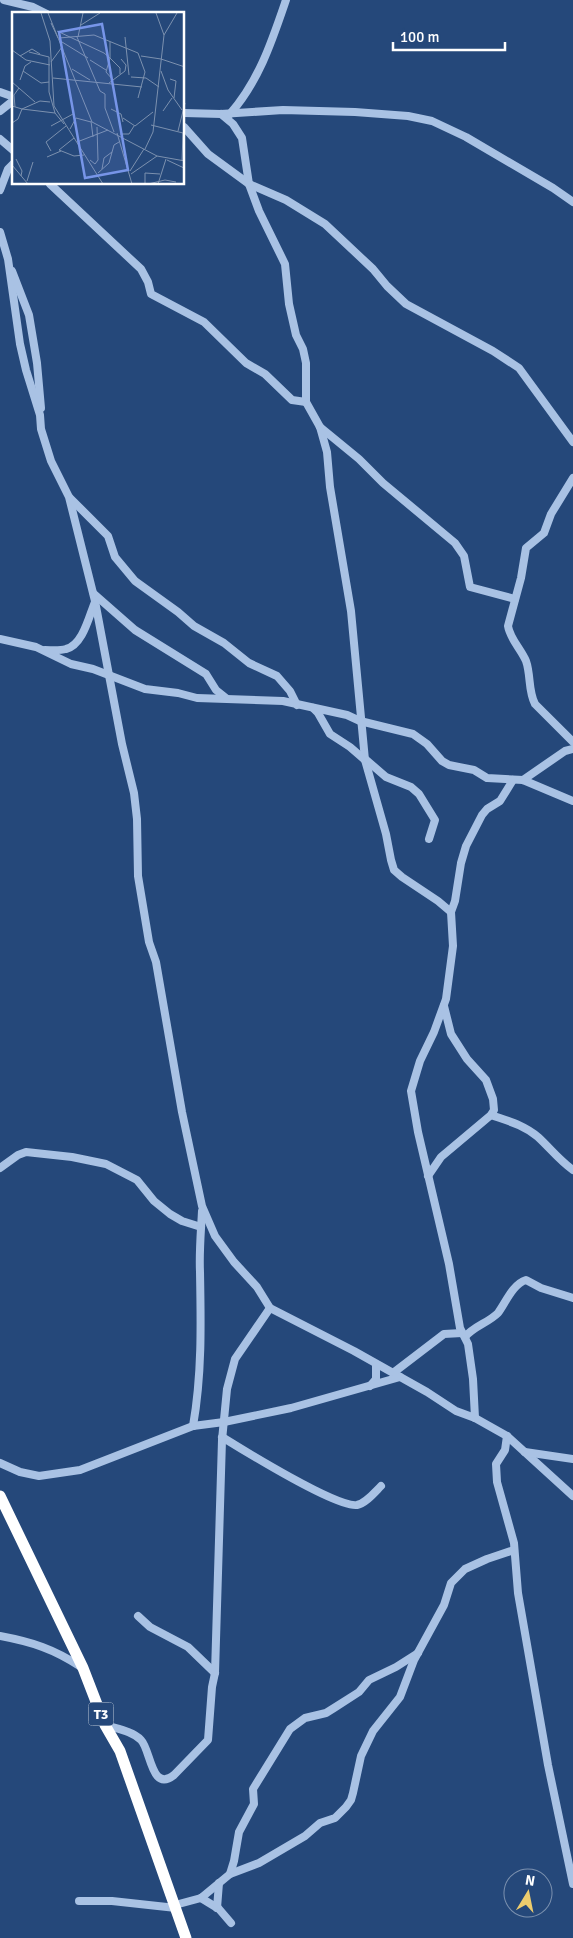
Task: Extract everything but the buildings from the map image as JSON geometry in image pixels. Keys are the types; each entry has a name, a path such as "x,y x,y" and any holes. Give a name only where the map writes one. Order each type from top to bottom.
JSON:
{"highway":[{"name":"T3","path":"0,1496 83,1668 105,1725 113,1736 126,1764 186,1938"}],"street":[{"path":"4,0 33,7 43,12"},
{"path":"230,114 252,86 267,53 286,0"},
{"path":"0,92 12,97"},
{"path":"0,111 12,100"},
{"path":"185,113 230,114 283,110 356,112 408,116 432,121 466,136 573,202"},
{"path":"220,114 233,124 242,138 249,184 259,211 285,264 289,304 296,335 303,349 306,363 306,402 320,427 327,452 330,487 348,592 365,759 394,870 402,878 444,905 451,912"},
{"path":"185,128 208,154 249,184 286,200 325,224 374,269 387,286 406,304 493,351 519,368 573,442"},
{"path":"0,140 12,149"},
{"path":"0,190 8,169 12,165"},
{"path":"51,185 141,269 148,282 151,294 204,322 246,363 265,374 292,400 306,402"},
{"path":"0,232 29,315 39,379 41,430 50,461 69,497 95,598 108,674 134,793 137,819 138,876 149,942 156,962 182,1112 202,1206 215,1236 234,1262 257,1287 270,1308 354,1351 456,1411 475,1418 507,1436 554,1481 573,1496"},
{"path":"8,259 22,352 40,415"},
{"path":"320,427 455,543 464,556 470,587 515,599"},
{"path":"573,478 551,514 544,533 526,548 515,599 510,612 509,632 526,660 532,697 542,712 573,742"},
{"path":"69,497 105,532 115,557 125,572 194,626 224,643 249,663 277,676 290,691 297,705"},
{"path":"43,650 64,650 73,646 79,640 95,598"},
{"path":"95,598 136,630 206,674 216,690 226,698"},
{"path":"0,639 43,650 70,664 108,674 128,684 145,689 178,693 197,698 283,701 342,713 360,722 413,734 427,744 449,765 474,770 487,778 523,780 573,801"},
{"path":"342,713 351,710 359,702"},
{"path":"313,708 330,734 350,747 386,777 411,787 418,794 435,820 429,839"},
{"path":"523,780 565,751 573,749"},
{"path":"475,1418 471,1365 428,1176 411,1091 420,1061 444,1006 453,946 451,912 466,846 487,809 500,801 513,780"},
{"path":"428,1176 440,1157 494,1112 489,1086 454,1040 449,1029 444,1006"},
{"path":"491,1116 519,1124 538,1137 552,1154 573,1170"},
{"path":"0,1168 18,1155 26,1152 72,1157 106,1164 137,1180 154,1200 170,1214 182,1221 201,1227"},
{"path":"193,1426 198,1400 201,1344 200,1273 202,1206"},
{"path":"0,1463 33,1475 59,1474 93,1467 144,1444 193,1426 224,1422 317,1402 370,1386 396,1375 444,1334 464,1335 494,1316 505,1304 517,1284 526,1280 547,1290 573,1298"},
{"path":"105,1725 123,1730 142,1741 157,1776 171,1777 208,1740 212,1687 215,1673 222,1437 227,1389 234,1362 242,1347 270,1308"},
{"path":"370,1386 376,1379 376,1365"},
{"path":"507,1436 504,1450 496,1464 495,1471 514,1550 518,1592 548,1764 573,1884"},
{"path":"222,1437 270,1466 339,1501 357,1505 381,1486"},
{"path":"525,1452 573,1459"},
{"path":"79,1901 112,1901 175,1907 201,1898 230,1874 259,1863 305,1836 320,1823 335,1818 351,1800 361,1756 373,1730 400,1697 410,1668 444,1605 451,1583 456,1576 472,1566 514,1550"},
{"path":"138,1616 150,1627 188,1647 215,1673"},
{"path":"0,1636 40,1645 53,1650 83,1668"},
{"path":"230,1874 238,1832 254,1804 253,1789 290,1730 304,1718 326,1713 359,1692 369,1680 396,1667 419,1652"},
{"path":"217,1908 219,1883"},
{"path":"201,1898 217,1908 231,1923"}]}
